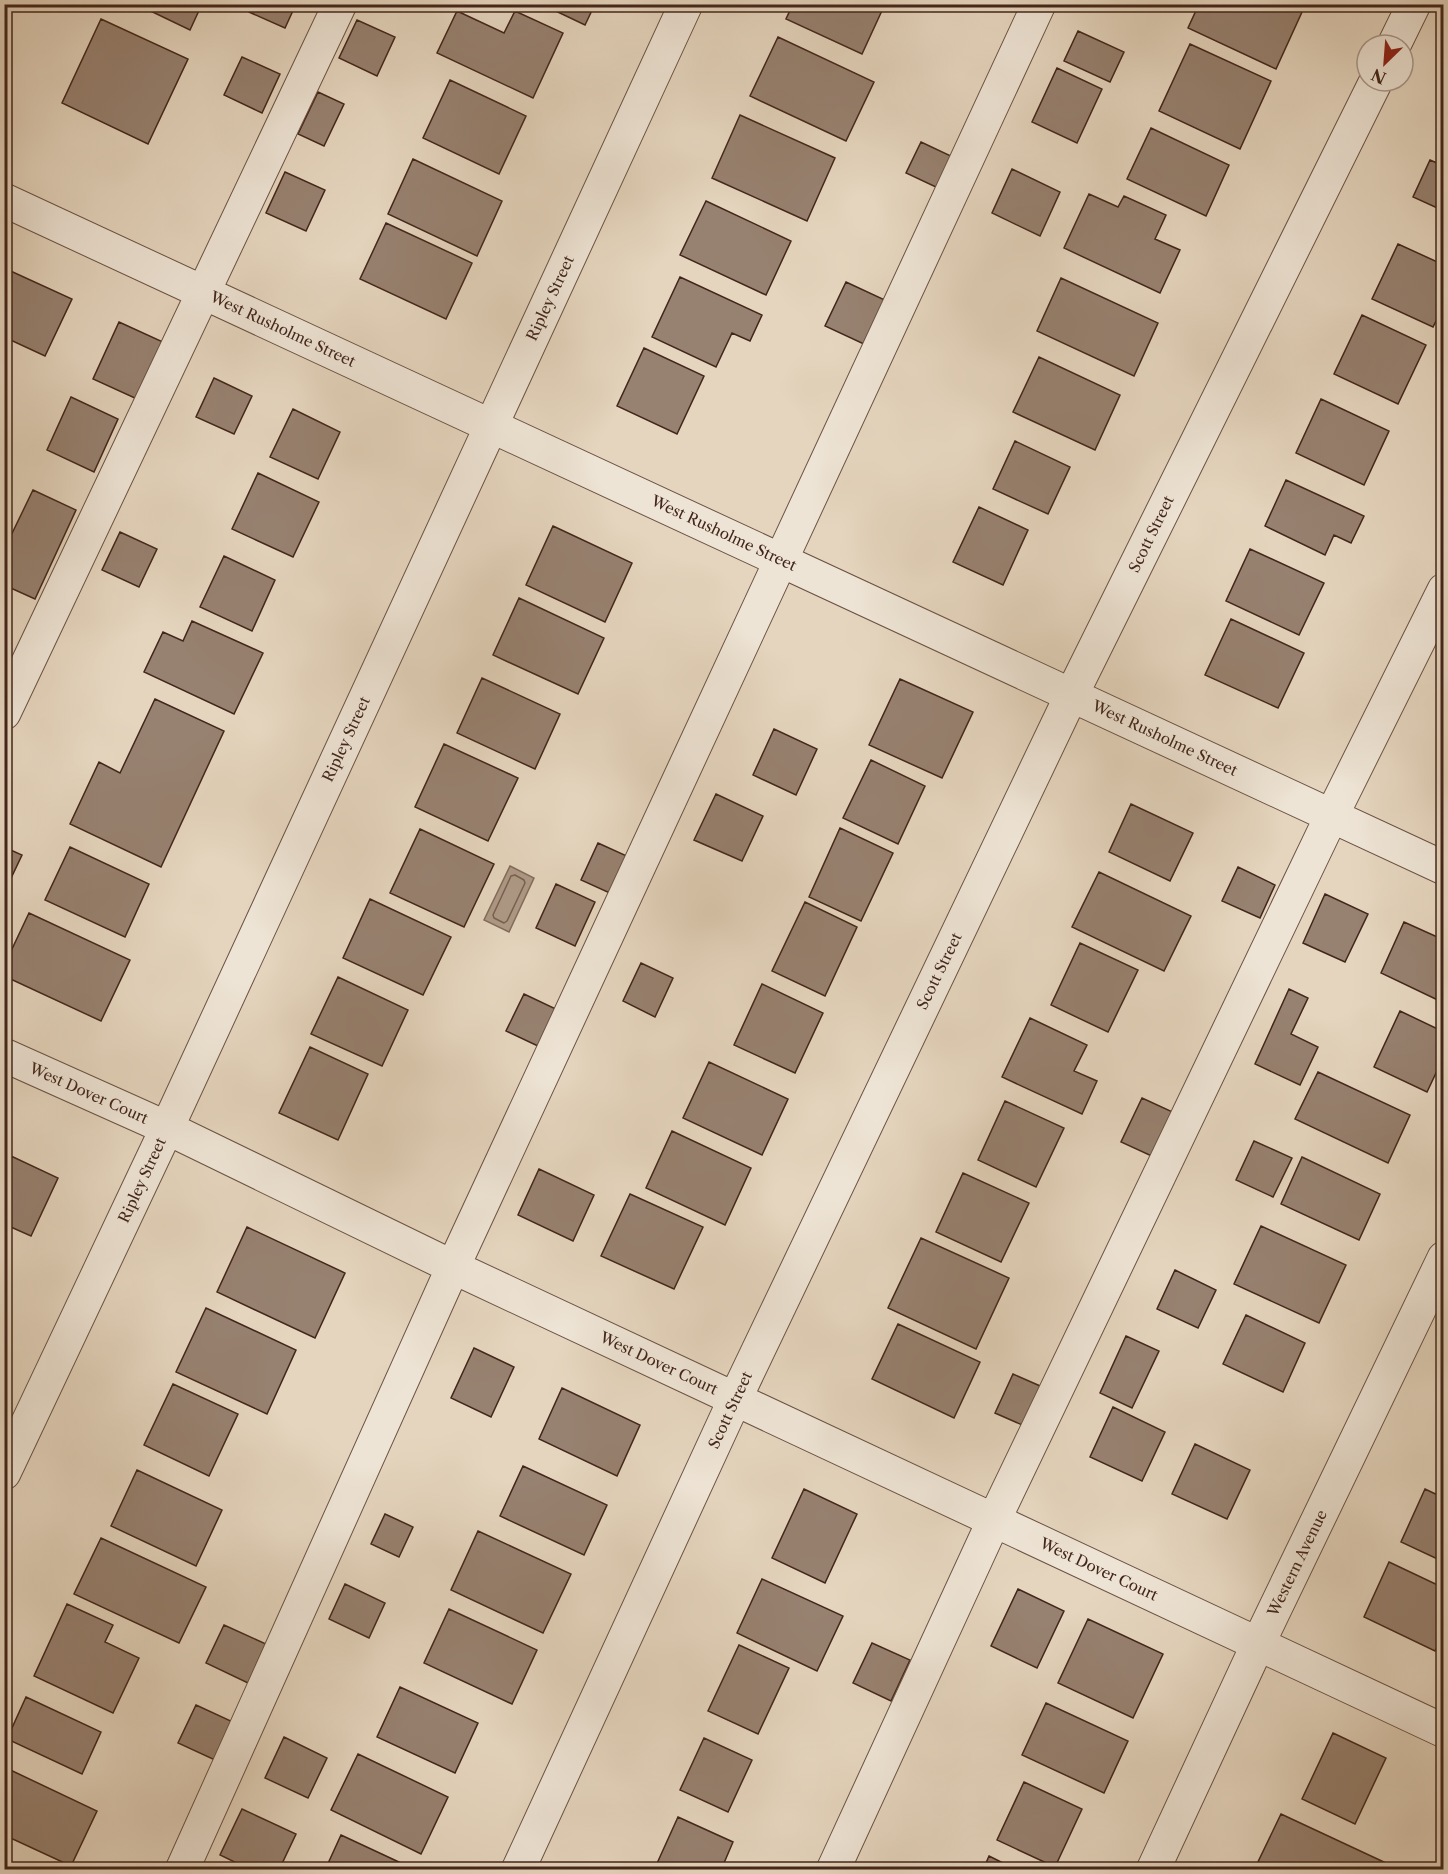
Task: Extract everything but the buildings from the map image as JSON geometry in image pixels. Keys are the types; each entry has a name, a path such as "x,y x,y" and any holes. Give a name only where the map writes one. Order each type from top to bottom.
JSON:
{"street":[{"path":"4,714 340,4"},
{"name":"Ripley Street","path":"4,1473 167,1128 686,4"},
{"path":"182,1869 453,1267 1039,4"},
{"path":"1400,33 1414,4"},
{"name":"Scott Street","path":"518,1869 735,1399 1072,694 1370,93"},
{"name":"West Rusholme Street","path":"4,200 1443,868"},
{"path":"833,1869 994,1520 1332,815 1443,590"},
{"name":"West Dover Court","path":"4,1055 167,1128 453,1267 1443,1731"},
{"name":"Western Avenue","path":"1153,1869 1443,1258"}],"water":[{"path":"510,866 534,878 509,932 484,920"}]}
